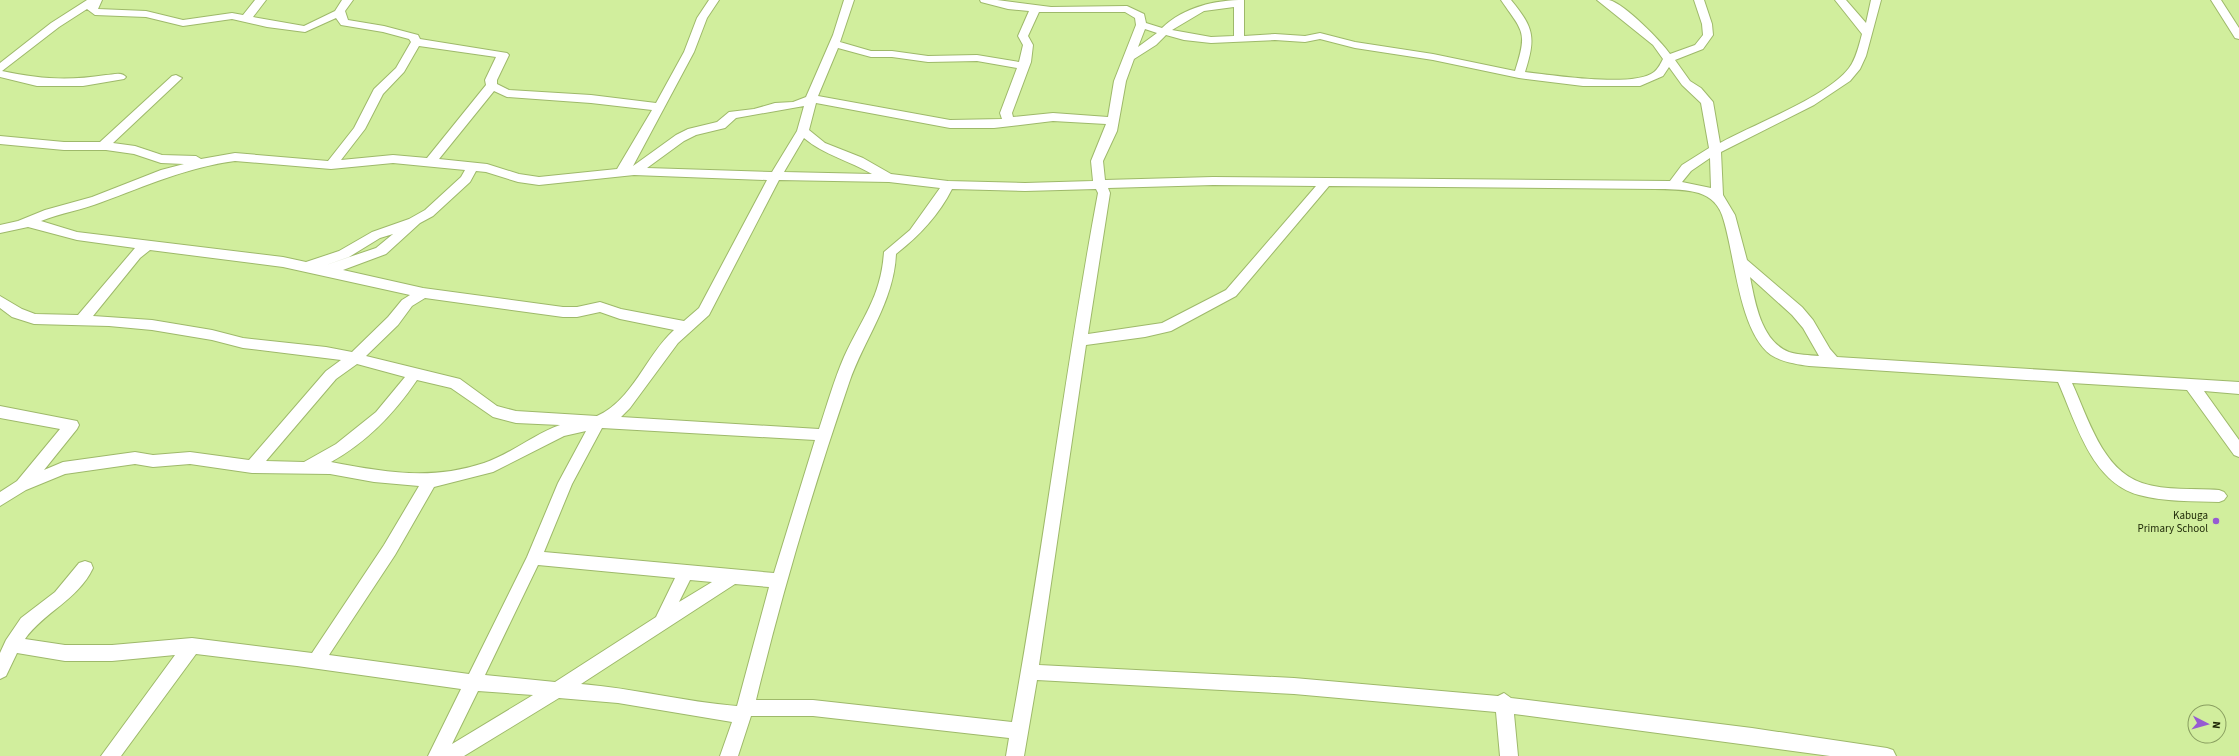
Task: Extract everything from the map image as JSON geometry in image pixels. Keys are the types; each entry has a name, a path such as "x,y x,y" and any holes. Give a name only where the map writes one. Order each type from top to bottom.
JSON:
{"street":[{"path":"96,0 92,8 93,11 98,13 146,14 183,23 232,16 245,20 305,29 339,13"},
{"path":"0,68 55,25 96,0"},
{"path":"245,20 261,0"},
{"path":"348,0 342,5 339,13 341,20 345,23 384,29 414,37 416,42"},
{"path":"628,171 659,107 689,52 702,18 714,0"},
{"path":"0,500 21,486 63,468 135,458 153,461 190,458 252,466 330,468 374,476 429,481 461,476 488,468 561,432 598,422 614,415 663,351 704,311 776,175 803,130 815,87 833,43 838,35 849,0"},
{"path":"985,0 1008,6 1059,10 1126,4 1140,16 1141,25 1120,81 1111,131 1097,161 1096,170 1104,193 1030,672 1015,756"},
{"path":"1506,0 1522,18 1527,36 1528,49 1519,75"},
{"path":"1602,0 1618,10 1641,28 1669,58 1686,83 1697,91 1707,102 1718,171 1717,196"},
{"path":"1141,25 1184,37 1239,40 1275,37 1305,39 1322,36 1355,45 1433,57 1519,75 1569,81 1640,82 1659,74 1669,58 1699,47 1708,35 1707,24 1699,0"},
{"path":"1840,0 1860,22 1867,33"},
{"path":"1674,186 1680,174 1703,156 1837,85 1855,68 1867,33 1874,18 1876,0"},
{"path":"2216,0 2239,36"},
{"path":"1128,58 1152,43 1164,31 1204,7 1239,2 1239,40"},
{"path":"1009,120 1006,113 1024,66 1028,46 1023,36 1036,7"},
{"path":"416,42 503,55 492,74 492,86 465,117 430,163"},
{"path":"331,165 359,129 378,92 400,70 416,42"},
{"path":"833,43 871,54 900,54 928,59 977,58 1024,66"},
{"path":"0,74 37,82 83,82 120,77"},
{"path":"103,146 176,78"},
{"path":"492,86 507,93 591,99 659,107"},
{"path":"628,171 685,135 721,124 733,115 754,113 775,107 794,106 812,98 933,122 994,124 1009,120 1053,117 1113,121"},
{"path":"803,130 821,146 859,161 889,178"},
{"path":"0,140 64,146 103,146 135,150 161,159 211,160 244,157 331,165 347,165 388,159 472,168 487,168 518,178 539,181 628,171 703,175 889,178 948,184 1025,187 1213,181 1674,186 1704,191 1717,196 1725,207 1733,226 1752,309 1760,333 1765,342 1774,351 1784,356 1834,362 2239,388"},
{"path":"0,229 27,222 48,213 96,200 156,176 211,160"},
{"path":"306,267 344,254 376,235 429,214 461,184 472,168"},
{"path":"1081,340 1145,332 1166,327 1231,293 1325,183"},
{"path":"729,756 744,712 761,641 824,435 851,357 872,319 886,283 889,274 890,252 914,233 942,197 948,184"},
{"path":"328,271 381,251 416,220"},
{"path":"27,222 77,236 148,244 306,267 424,293 563,312 577,312 600,307 620,314 686,328"},
{"path":"82,320 135,255 148,244"},
{"path":"1740,261 1797,312 1808,324 1825,353 1834,362"},
{"path":"252,466 331,375 355,358 393,321 407,303 424,293"},
{"path":"0,301 24,316 50,321 82,320 152,325 212,335 243,343 326,352 355,358 414,374 455,382 493,411 516,418 824,435"},
{"path":"302,468 326,458 361,436 405,388 414,374"},
{"path":"2062,376 2098,453 2106,467 2119,478 2139,489 2219,496"},
{"path":"2192,386 2239,451"},
{"path":"0,412 72,424 21,486"},
{"path":"437,756 472,681 534,558 565,483 598,422"},
{"path":"316,660 362,592 418,504 429,481"},
{"path":"534,558 780,581"},
{"path":"0,671 12,645 30,620 61,597 85,568"},
{"path":"662,622 686,572"},
{"path":"448,756 557,690 732,577"},
{"path":"12,645 65,653 112,653 192,646 230,652 269,654 316,660 436,679 618,695 717,714 814,708 1020,731"},
{"path":"110,756 192,646"},
{"path":"1030,672 1294,686 1505,703 1760,737 1887,756"},
{"path":"1505,703 1509,756"}],"place":[{"name":"Kabuga Primary School","path":"2216,521"}]}
